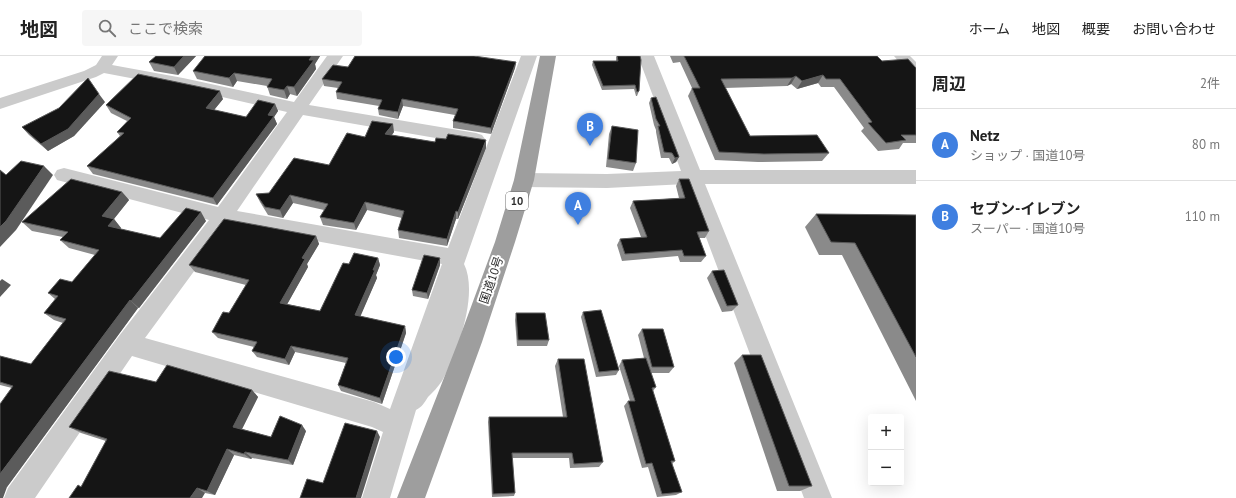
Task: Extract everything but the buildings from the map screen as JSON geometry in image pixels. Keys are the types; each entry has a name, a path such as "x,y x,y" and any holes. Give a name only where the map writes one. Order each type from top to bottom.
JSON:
{"highway":[{"name":"国道10号","path":"411,498 460,337 505,242 524,180 548,56"}],"street":[{"path":"18,498 127,344 223,216 300,109 335,56"},
{"path":"646,56 818,498"},
{"path":"902,56 916,72"},
{"path":"376,498 397,425 455,258 499,143 522,61"},
{"path":"0,104 90,74 106,62 188,77 300,109 499,143"},
{"path":"64,176 223,216 455,258"},
{"path":"524,180 607,181 693,177 916,178"},
{"path":"397,425 414,395 433,374 460,337 455,258"},
{"path":"127,344 374,414 397,425"}],"place":[{"name":"セブン-イレブン","path":"590,146"},
{"name":"Netz","path":"578,225"}]}
